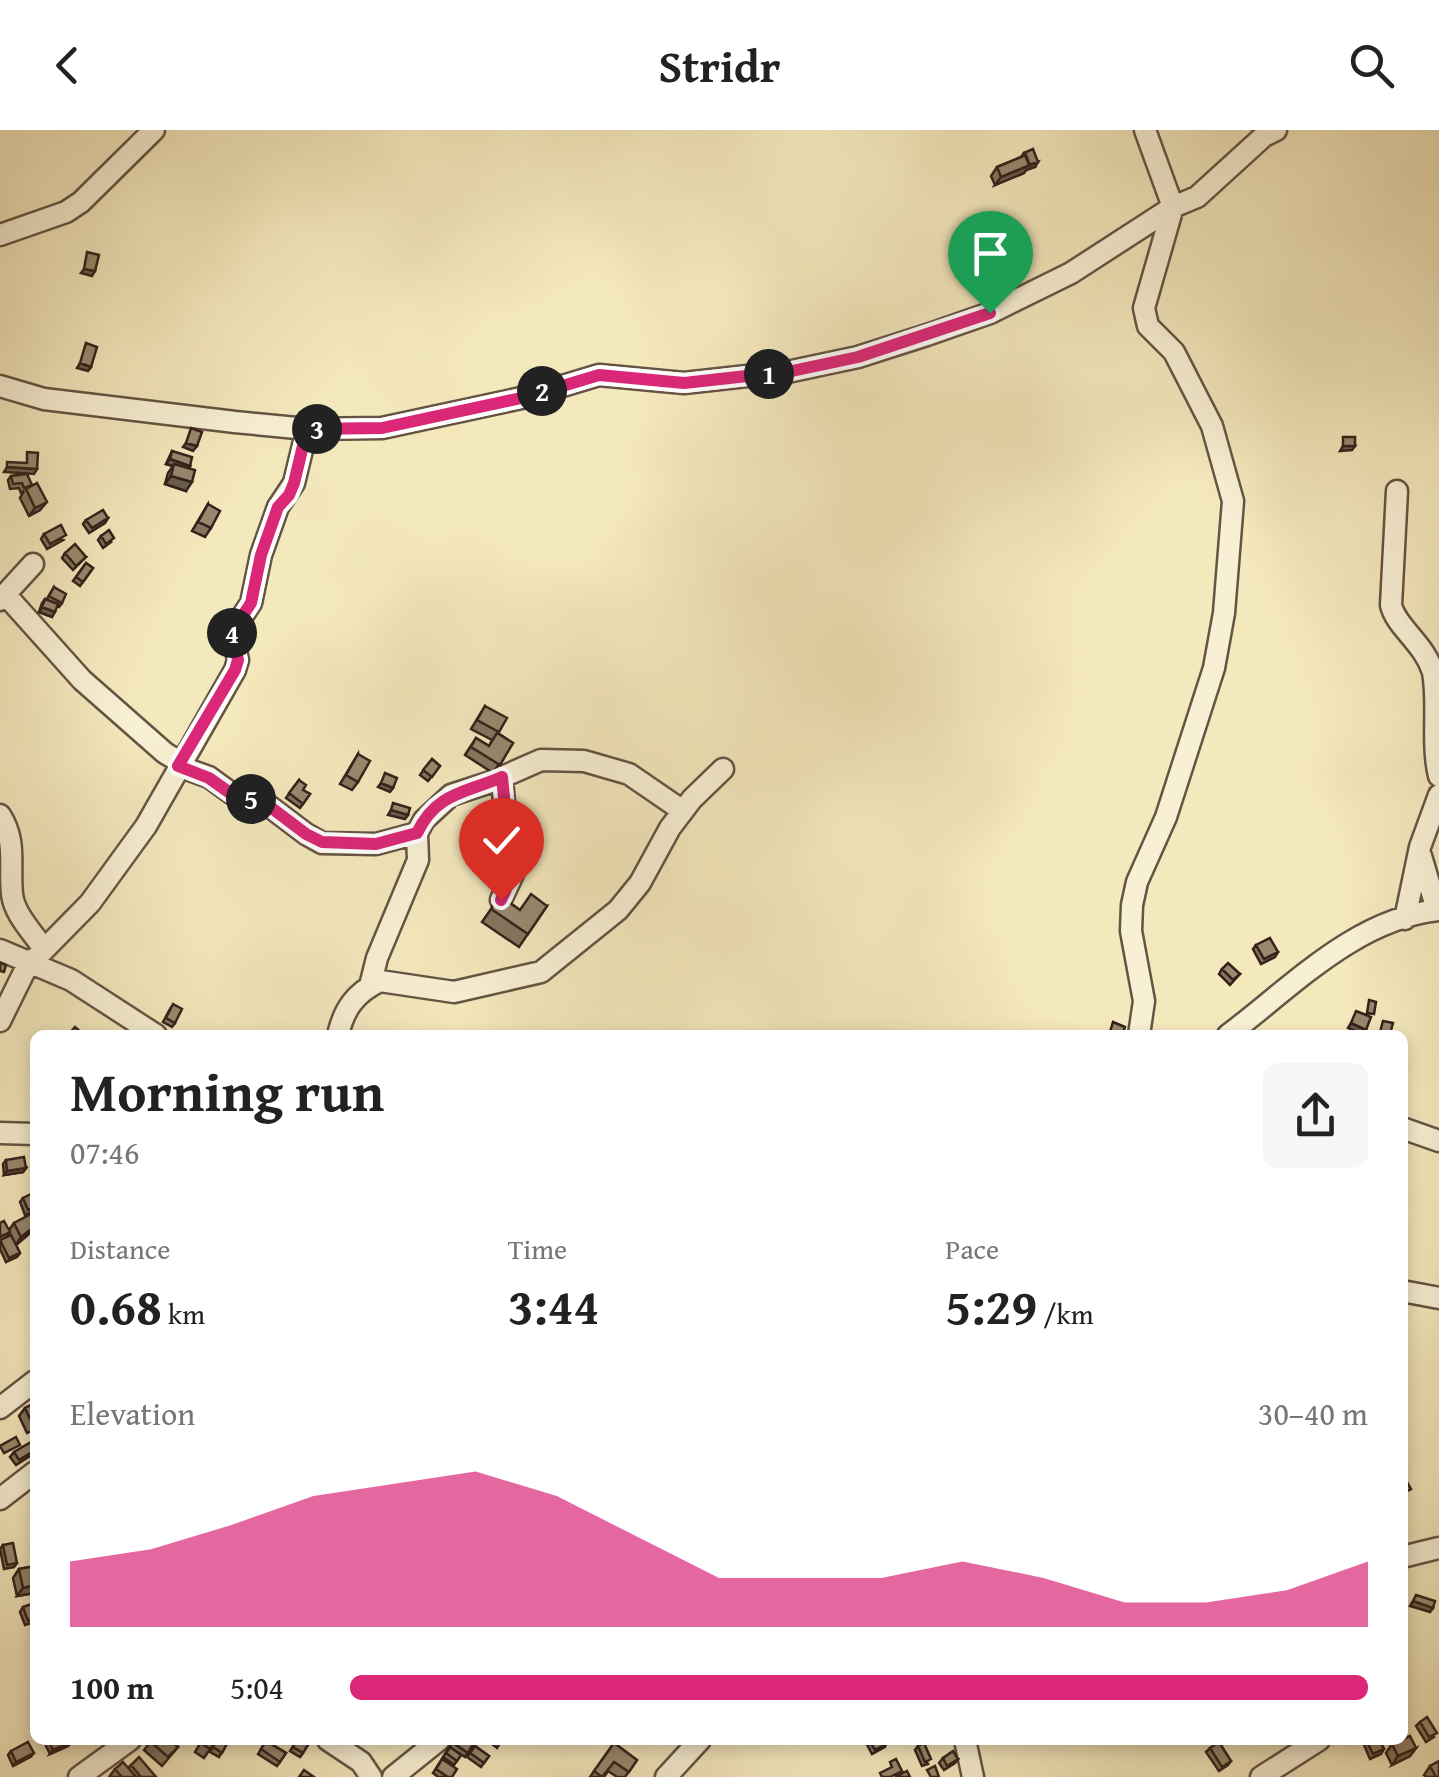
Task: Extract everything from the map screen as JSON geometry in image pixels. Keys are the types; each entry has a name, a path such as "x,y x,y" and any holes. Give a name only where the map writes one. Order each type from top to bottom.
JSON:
{"street":[{"path":"0,235 66,212 81,202 153,130"},
{"path":"1140,1030 1144,1002 1131,931 1132,906 1137,882 1166,817 1214,668 1224,613 1233,501 1212,426 1174,352 1148,326 1144,308 1173,206 1146,130"},
{"path":"0,386 44,399 307,429 382,428 526,397 599,375 684,383 792,371 858,357 990,313 1071,273 1173,206 1197,196 1264,136 1276,130"},
{"path":"0,1022 36,957 105,884 146,826 235,670 238,660 232,632 251,603 261,555 278,507 294,483 307,429"},
{"path":"1397,491 1391,605 1393,616 1423,650 1434,674 1435,758 1439,776"},
{"path":"33,564 2,597 82,680 179,764 230,793 269,806 322,842 376,844 417,833"},
{"path":"370,986 377,958 418,860 417,833 424,820 451,795 541,760 584,762 628,774 683,810"},
{"path":"339,1030 354,997 388,980 454,992 541,972 618,910 640,883 683,810 723,769"},
{"path":"501,900 520,859 520,849 506,817 502,777"},
{"path":"1404,919 1420,849 1439,795"},
{"path":"0,816 12,847 12,894 36,957"},
{"path":"1234,1030 1357,936 1438,910 1423,872 1420,849"},
{"path":"0,950 36,957 71,980 126,1026"},
{"path":"1408,1130 1439,1141"},
{"path":"0,1133 30,1134"},
{"path":"1408,1292 1439,1298"},
{"path":"0,1408 30,1385"},
{"path":"0,1499 30,1476"},
{"path":"1408,1555 1439,1548"},
{"path":"79,1777 123,1745"},
{"path":"336,1745 361,1762 371,1777"},
{"path":"393,1777 433,1745"},
{"path":"666,1777 695,1745"},
{"path":"966,1745 973,1777"},
{"path":"1273,1774 1312,1745"}],"building":[{"path":"1033,149 1038,162 1029,165 1024,153"},
{"path":"1026,155 1030,165 1001,177 997,167"},
{"path":"87,252 99,255 95,271 84,269"},
{"path":"86,343 97,347 91,367 80,363"},
{"path":"191,428 202,432 197,446 186,443"},
{"path":"1343,437 1355,437 1355,446 1343,446"},
{"path":"172,451 192,457 190,466 170,459"},
{"path":"27,452 38,453 37,469 7,467 7,462 27,463"},
{"path":"174,464 195,470 192,482 171,476"},
{"path":"27,474 32,485 24,488 22,483 13,484 11,476"},
{"path":"37,483 47,502 35,508 26,489"},
{"path":"208,504 220,511 211,528 198,522"},
{"path":"103,510 108,518 92,528 86,520"},
{"path":"61,525 66,535 50,544 44,534"},
{"path":"109,530 114,538 106,544 101,536"},
{"path":"75,544 86,557 76,566 65,553"},
{"path":"86,563 93,568 83,582 76,577"},
{"path":"54,587 66,594 62,603 49,596"},
{"path":"45,599 58,604 55,612 42,607"},
{"path":"485,706 507,718 499,732 477,720"},
{"path":"497,733 513,743 500,765 471,747 476,738 489,746"},
{"path":"358,754 370,761 358,782 346,775"},
{"path":"432,759 440,766 432,777 423,770"},
{"path":"385,773 397,778 393,788 381,783"},
{"path":"299,780 306,785 303,790 310,794 303,804 289,793"},
{"path":"393,803 410,808 408,815 391,810"},
{"path":"531,894 547,906 528,934 491,909 500,896 520,910"},
{"path":"1270,938 1278,952 1264,959 1256,945"},
{"path":"1228,963 1240,974 1233,980 1222,969"},
{"path":"1369,1000 1376,1002 1374,1014 1367,1013"},
{"path":"173,1004 182,1009 175,1023 166,1018"},
{"path":"1356,1011 1371,1017 1366,1030 1351,1023"},
{"path":"1383,1021 1393,1023 1391,1030 1381,1030"},
{"path":"1113,1022 1125,1027 1124,1030 1111,1030"},
{"path":"24,1157 26,1168 7,1171 6,1160"},
{"path":"30,1194 30,1209 28,1210 23,1198"},
{"path":"30,1215 30,1230 21,1237 14,1223"},
{"path":"4,1221 10,1232 0,1237 0,1223"},
{"path":"11,1235 20,1253 9,1258 0,1240"},
{"path":"16,1437 20,1445 4,1453 0,1446"},
{"path":"30,1443 30,1453 19,1460 14,1452"},
{"path":"13,1543 17,1563 7,1565 3,1545"},
{"path":"30,1567 30,1586 23,1588 19,1569"},
{"path":"1416,1595 1435,1601 1433,1608 1413,1601"},
{"path":"30,1605 30,1620 28,1621 23,1607"},
{"path":"1427,1717 1437,1733 1429,1737 1420,1722"},
{"path":"1408,1737 1416,1748 1398,1756 1392,1745 1408,1745"},
{"path":"28,1742 34,1753 16,1762 11,1751"},
{"path":"154,1745 178,1747 168,1757"},
{"path":"273,1745 286,1753 280,1762 261,1749"},
{"path":"294,1745 308,1745 303,1753"},
{"path":"456,1745 473,1745 468,1753"},
{"path":"613,1745 637,1760 629,1772 614,1762 602,1777 594,1771"},
{"path":"925,1745 931,1759 925,1762 918,1746"},
{"path":"1221,1745 1231,1761 1222,1767 1210,1748"},
{"path":"1368,1745 1382,1745 1384,1749 1373,1754"},
{"path":"475,1746 489,1756 484,1763 470,1753"},
{"path":"450,1747 461,1755 457,1761 446,1753"},
{"path":"953,1751 958,1759 947,1766 943,1758"},
{"path":"139,1757 156,1777 141,1777 131,1765"},
{"path":"442,1759 457,1769 452,1777 436,1769"},
{"path":"896,1759 902,1771 882,1777 880,1773 892,1767 890,1762"},
{"path":"1439,1761 1439,1777 1436,1777 1430,1766"},
{"path":"123,1762 136,1777 122,1777 115,1769"},
{"path":"935,1766 939,1777 931,1777 927,1770"}],"route":[{"path":"501,900 520,859 520,849 503,806 502,777 451,795 424,820 417,833 376,844 352,844 322,842 277,810 230,793 209,778 178,766 235,670 238,660 232,632 251,603 261,555 278,507 294,483 307,429 382,428 526,397 599,375 684,383 792,371 858,357 990,313"}]}
